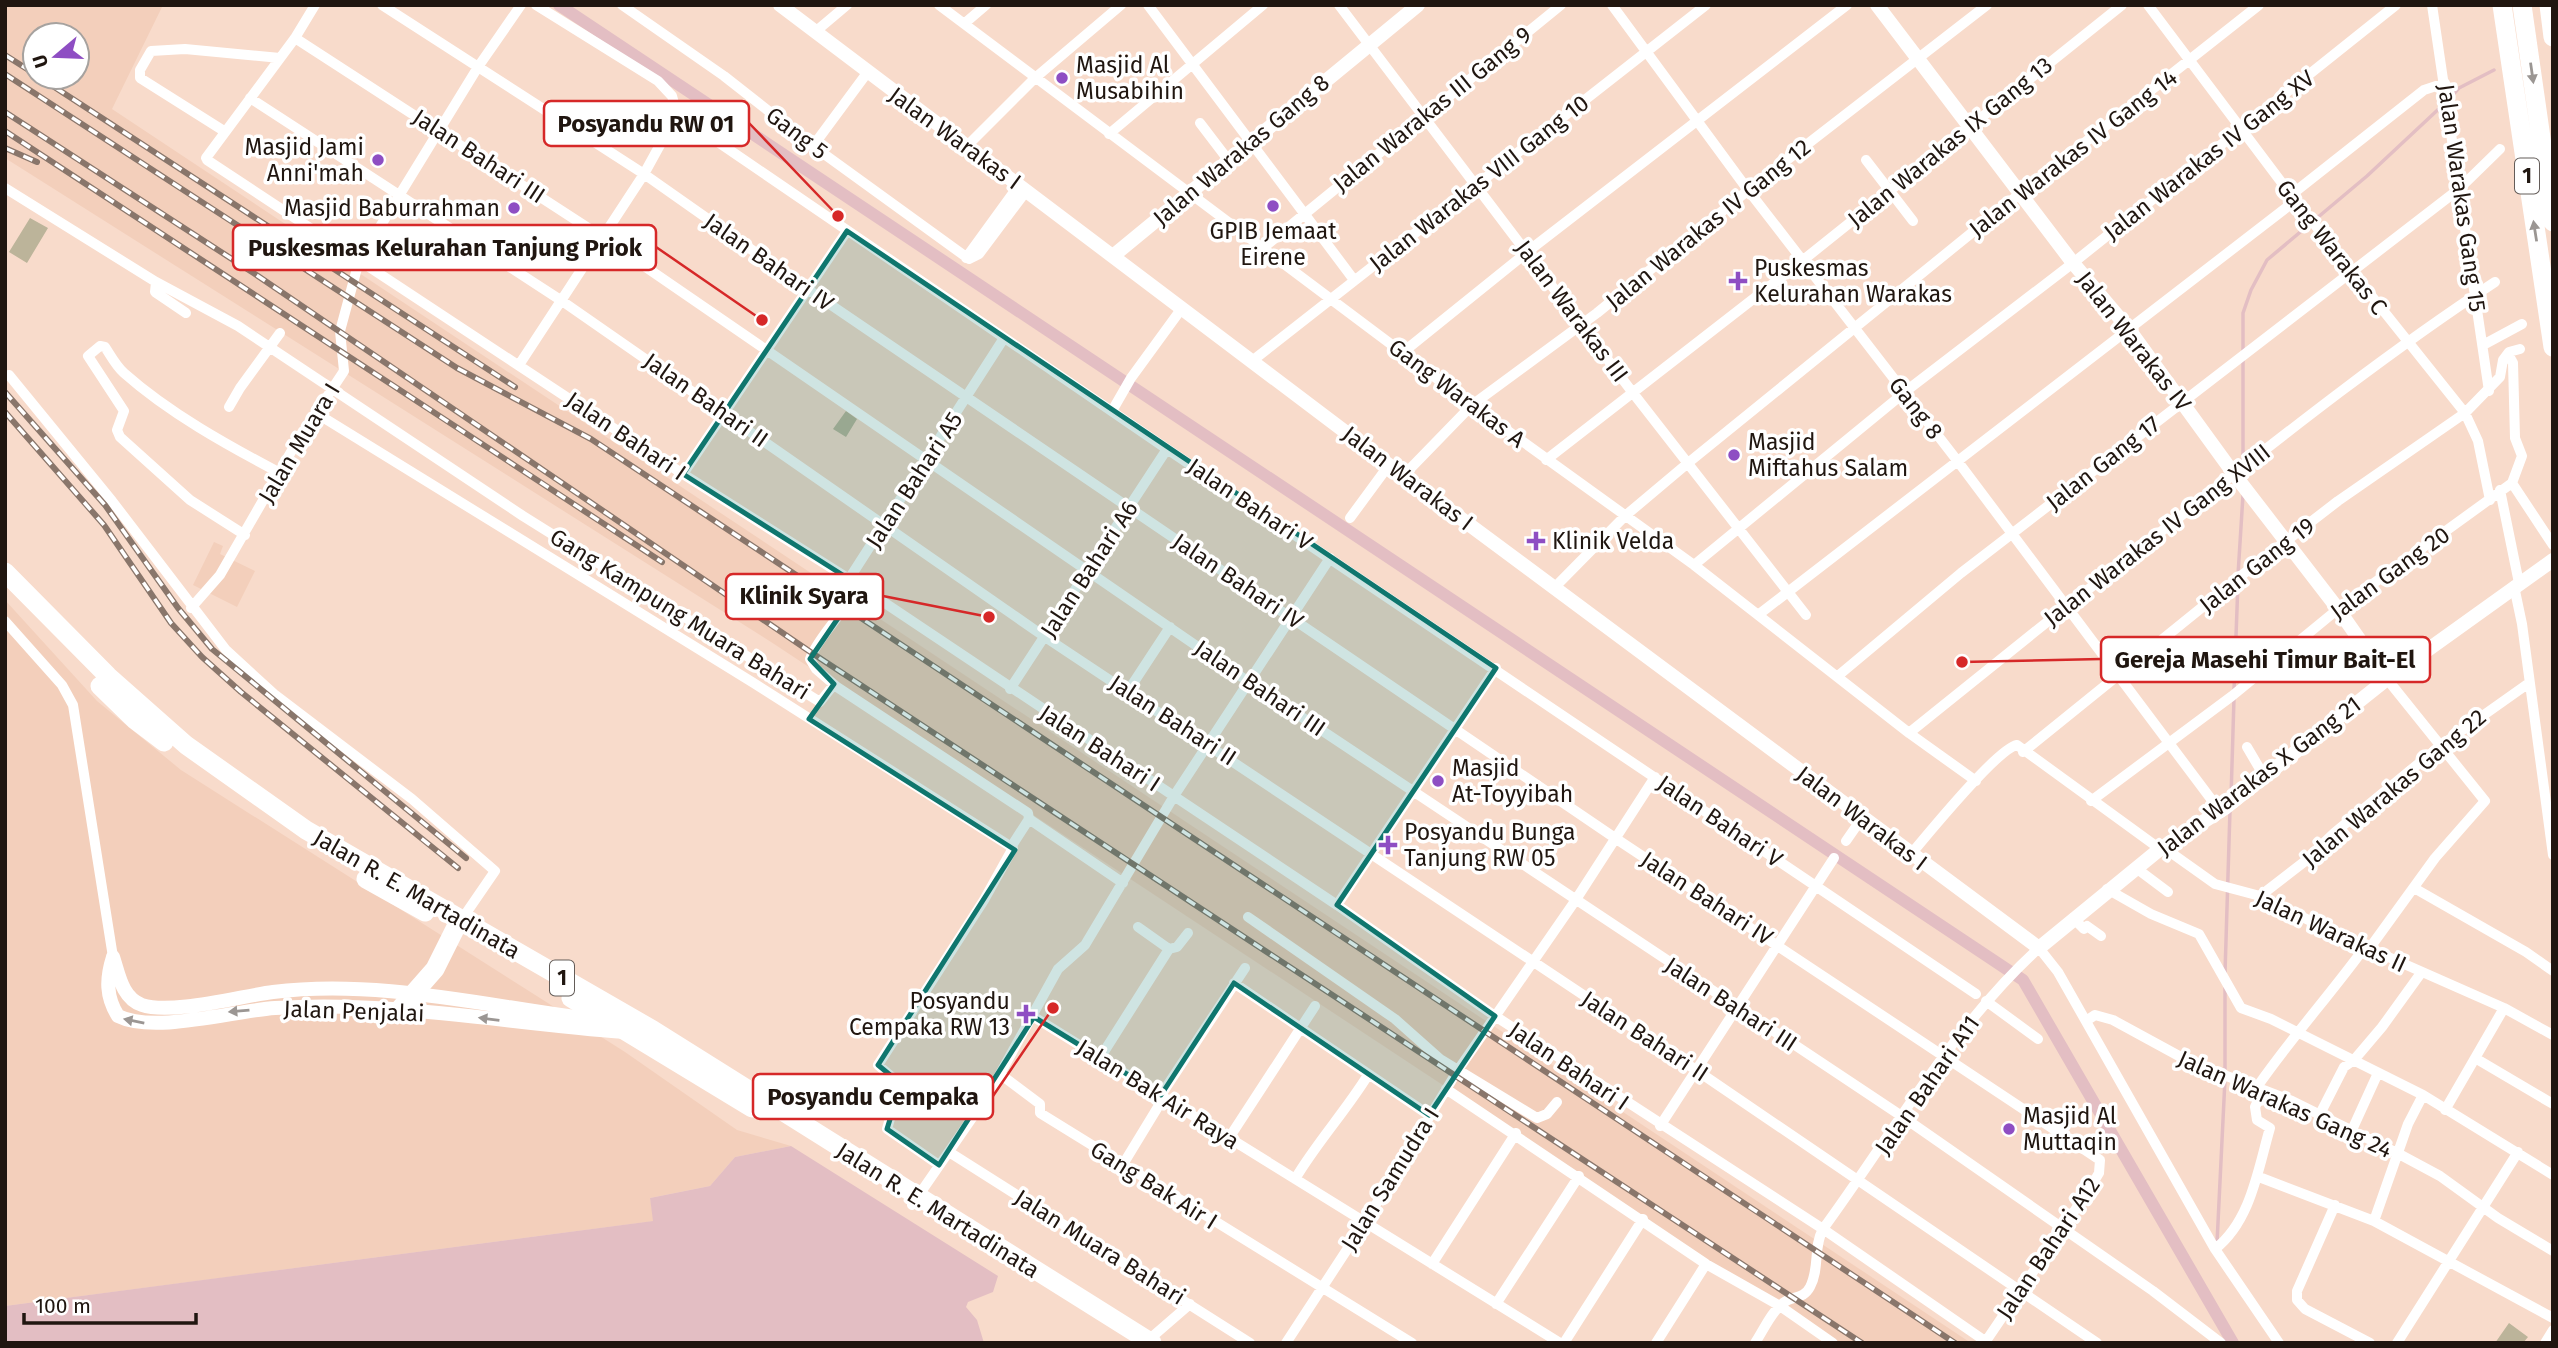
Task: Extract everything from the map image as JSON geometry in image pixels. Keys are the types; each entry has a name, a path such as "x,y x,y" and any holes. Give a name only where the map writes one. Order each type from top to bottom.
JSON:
{"highway":[{"name":"1","path":"2502,5 2553,347"},
{"name":"1","path":"2522,5 2553,222"},
{"path":"2549,5 2553,37"},
{"name":"Jalan R. E. Martadinata","path":"5,572 108,676 186,745 306,830 632,1026"},
{"name":"Jalan R. E. Martadinata","path":"5,587 50,638 135,720 228,790 341,865 459,924 632,1026 1145,1342"},
{"path":"399,1010 435,969 459,924"}],"street":[{"path":"280,58 177,48 153,50 140,70 140,78 224,131 250,98 280,58 295,38 315,5"},
{"name":"Jalan Bahari IV","path":"383,5 644,174 806,288 1615,838 2093,1155"},
{"name":"Jalan Muara I","path":"191,608 220,575 316,413 344,371 340,331 359,261 478,67 521,5"},
{"name":"Jalan Bahari V","path":"536,5 658,80 672,96 677,114 847,231 1976,994"},
{"name":"Gang 5","path":"622,5 724,76 813,146 969,258 979,254 1023,188"},
{"name":"Jalan Warakas I","path":"780,5 1389,465 1911,854 2034,952"},
{"path":"816,32 847,5"},
{"name":"Gang Warakas A","path":"939,5 1546,460 1694,565 1909,733 1976,781"},
{"path":"965,23 986,5"},
{"path":"967,146 1035,78 1121,5"},
{"path":"1148,5 1354,280"},
{"path":"1109,134 1264,5"},
{"name":"Jalan Warakas III","path":"1339,5 1633,393 1806,615"},
{"name":"Jalan Warakas Gang 8","path":"1113,256 1418,5"},
{"name":"Jalan Warakas III Gang 9","path":"1262,248 1561,5"},
{"name":"Gang 8","path":"1612,5 1748,190 1956,459 2168,744 2224,808"},
{"name":"Jalan Warakas VIII Gang 10","path":"1252,361 1475,183 1706,5"},
{"path":"1402,353 1528,251 1847,5"},
{"name":"Jalan Warakas IV","path":"1877,5 2022,192 2073,263 2128,328 2241,476 2387,679"},
{"name":"Jalan Warakas IV Gang 12","path":"1404,475 1472,405 1582,324 1748,190 1919,61 1987,5"},
{"name":"Jalan Warakas IX Gang 13","path":"1546,460 1802,261 2122,5"},
{"name":"Gang Warakas C","path":"2148,5 2293,198 2465,413 2478,441 2490,500"},
{"name":"Jalan Warakas IV Gang 14","path":"1555,587 1625,516 1688,463 2022,192 2259,5"},
{"name":"Jalan Warakas IV Gang XV","path":"1694,565 1904,392 2073,263 2396,5"},
{"name":"Jalan Warakas Gang 15","path":"2432,5 2489,391"},
{"name":"Jalan Bahari III","path":"295,38 602,237 1249,682 1903,1117 2153,1291 2221,1343"},
{"path":"813,146 867,73"},
{"path":"1758,615 2293,198 2424,90 2445,83"},
{"name":"Jalan Bahari II","path":"250,98 562,301 1045,637 1372,852 2097,1343"},
{"path":"519,365 644,174 677,114"},
{"path":"1200,123 1229,160"},
{"name":"Jalan Bahari I","path":"224,131 207,159 683,474 849,579 1337,905 1495,1016 1660,1126 1823,1229 1987,1342"},
{"name":"Jalan Gang 17","path":"1839,676 2012,534 2459,189 2500,149"},
{"path":"1866,160 1913,221"},
{"path":"5,188 156,282 155,292 186,313"},
{"path":"683,474 847,231"},
{"name":"Gang Kampung Muara Bahari","path":"156,282 232,322 523,516 820,702 832,687 837,687 1020,807 1028,813 1029,819 1123,883"},
{"name":"Jalan Warakas IV Gang XVIII","path":"1909,733 2066,606 2241,476 2408,343 2495,282"},
{"path":"1112,411 1130,378 1182,309"},
{"path":"2483,345 2522,324"},
{"path":"229,407 281,333"},
{"name":"Jalan Bahari A5","path":"837,687 816,669 810,659 833,619 845,608 848,596 845,589 849,579 886,526 1004,338"},
{"path":"245,536 190,500 120,437 117,430 124,411 88,356 100,346 105,347 123,373 155,397 238,451 280,473"},
{"path":"2489,391 2501,374 2503,360 2512,349 2520,349"},
{"path":"2508,354 2513,363 2515,438 2522,456 2512,483 2553,545"},
{"path":"9,375 112,501 191,608 226,650 274,694 412,799 495,871 459,924"},
{"name":"Jalan Gang 19","path":"2023,752 2242,575 2465,413 2489,391"},
{"name":"Gang Kampung Muara Bahari","path":"316,413 1011,847"},
{"name":"Jalan Bahari A6","path":"1010,689 1167,449"},
{"path":"1350,518 1389,465"},
{"name":"Jalan Gang 20","path":"2091,801 2232,696 2338,608 2512,483"},
{"path":"2500,490 2516,585 2553,855"},
{"path":"914,1201 1000,1074 1034,1017 1058,969 1081,951 1174,796 1330,558"},
{"name":"Jalan Warakas X Gang 21","path":"2034,952 2107,889 2161,848 2224,808 2387,679 2553,560"},
{"name":"Jalan Penjalai","path":"5,621 62,685 73,705 113,957 124,991 130,999 147,1006 198,1003 276,991 337,990 413,995 632,1026"},
{"path":"1128,691 1170,627"},
{"path":"1337,905 1496,668"},
{"path":"2217,1247 2231,1236 2259,1177 2270,1128 2257,1120 2255,1111 2260,1088 2295,1033 2320,1007 2435,858 2485,801 2387,679"},
{"name":"Jalan Warakas Gang 22","path":"2260,896 2440,746 2529,682"},
{"path":"809,719 820,702"},
{"path":"1911,854 2008,748 2017,745 2023,752"},
{"path":"2248,747 2264,776"},
{"name":"Jalan Warakas II","path":"2023,752 2216,884 2240,888 2260,896 2421,973 2504,1008 2553,1035"},
{"name":"Jalan Samudra I","path":"1286,1343 1365,1222 1446,1088 1575,901 1655,777"},
{"path":"1846,841 1862,818"},
{"path":"939,1165 888,1130 900,1084 879,1068 879,1062 984,900 1014,851 1011,847 1029,819"},
{"path":"1660,1126 1834,858"},
{"path":"2136,868 2168,892"},
{"path":"2414,888 2526,951 2553,971"},
{"path":"2107,889 2151,914 2199,934 2241,1008 2423,1095 2553,1175"},
{"path":"1248,917 1386,1012 1440,1059 1537,1118 1547,1114 1557,1102"},
{"path":"2073,918 2084,929 2087,926 2101,936"},
{"path":"1138,926 1169,949"},
{"path":"1100,1058 1169,949 1177,947 1188,933"},
{"path":"2034,952 2058,972 2217,1247 2278,1343"},
{"name":"Jalan Bahari A11","path":"1823,1229 1945,1056 1990,997 2034,952"},
{"name":"Jalan Penjalai","path":"113,957 108,990 118,1016 128,1021 156,1024 277,1008 399,1010 632,1026"},
{"path":"1122,1166 1163,1096 1245,968"},
{"path":"2320,1114 2344,1067 2354,1060 2421,973"},
{"path":"1234,983 1429,1115"},
{"path":"1990,997 2038,1040"},
{"path":"1229,1138 1315,1006"},
{"path":"2445,1110 2504,1008"},
{"name":"Jalan Warakas Gang 24","path":"2085,1021 2095,1015 2113,1020 2149,1042 2216,1074 2260,1088 2320,1114 2440,1176 2553,1251"},
{"name":"Jalan Bak Air Raya","path":"1034,1017 1562,1343"},
{"path":"2475,1058 2553,1104"},
{"path":"2352,1130 2378,1073"},
{"name":"Gang Bak Air I","path":"1000,1074 1040,1104 1040,1113 1412,1343"},
{"path":"1295,1179 1319,1139 1344,1112 1368,1075"},
{"path":"1446,1088 1706,1264 1780,1306 1833,1343"},
{"path":"2374,1221 2408,1124 2423,1095"},
{"path":"1432,1264 1516,1133"},
{"name":"Jalan Muara Bahari","path":"949,1152 1250,1343"},
{"path":"2396,1343 2518,1152"},
{"name":"Jalan Bahari A12","path":"1987,1342 2099,1173 2101,1164 2093,1155"},
{"path":"1496,1304 1579,1177"},
{"path":"2259,1177 2374,1221 2553,1318"},
{"path":"2334,1205 2297,1291 2297,1300 2305,1309 2337,1323 2370,1343"},
{"path":"1562,1343 1643,1219"},
{"path":"1755,1343 1780,1306 1785,1301 1800,1298 1808,1289 1814,1276 1817,1244 1823,1229"},
{"path":"1656,1343 1706,1264"},
{"path":"1145,1342 1190,1304"},
{"path":"2545,1343 2553,1330"}],"highlighted area":[{"path":"847,231 1496,668 1337,905 1495,1016 1429,1115 1234,983 1161,1095 1034,1017 939,1165 887,1129 901,1084 878,1065 1015,850 809,719 834,684 810,659 845,608 849,579 683,474"}],"shaded area":[{"path":"5,5 163,5 112,109 1971,1343 1834,1343 771,642 5,158"},
{"path":"30,218 48,228 27,263 9,252"},
{"path":"846,411 857,419 846,437 833,429"},
{"path":"214,542 223,546 220,554 255,571 237,607 193,585"},
{"path":"5,600 97,701 181,770 625,1052 737,1130 791,1146 735,1157 710,1186 650,1198 654,1221 5,1306"},
{"path":"791,1146 998,1276 993,1292 968,1302 966,1307 977,1320 984,1343 5,1343 5,1306 653,1221 650,1198 710,1186 735,1157"},
{"path":"2509,1323 2528,1337 2523,1343 2495,1343"}],"waterway":[{"path":"559,5 2023,980 2233,1343"},
{"path":"2449,99 2459,88 2494,70"},
{"path":"2243,351 2243,313 2251,290 2267,260 2367,176 2444,104"},
{"path":"2243,359 2243,463"},
{"path":"2238,575 2243,495"},
{"path":"2234,690 2238,582"},
{"path":"2231,798 2234,698"},
{"path":"2225,973 2230,810"},
{"path":"2225,988 2225,1071"},
{"path":"2217,1243 2225,1079"}],"railway":[{"path":"5,55 21,65"},
{"path":"5,74 457,368 591,439 1955,1343"},
{"path":"60,91 515,387"},
{"path":"5,112 255,274 812,653 1862,1343"},
{"path":"5,131 662,562"},
{"path":"5,148 37,162"},
{"path":"5,392 105,505 178,608 212,649 466,858"},
{"path":"5,412 104,525 171,623 202,657 241,692 458,868"}],"place":[{"name":"Masjid Al Musabihin","path":"1062,78"},
{"name":"Masjid Jami Anni'mah","path":"378,160"},
{"name":"GPIB Jemaat Eirene","path":"1273,206"},
{"name":"Masjid Baburrahman","path":"514,208"},
{"name":"Posyandu RW 01","path":"838,216"},
{"name":"Puskesmas Kelurahan Warakas","path":"1738,281"},
{"name":"Puskesmas Kelurahan Tanjung Priok","path":"762,320"},
{"name":"Masjid Miftahus Salam","path":"1734,455"},
{"name":"Klinik Velda","path":"1536,541"},
{"name":"Klinik Syara","path":"989,617"},
{"name":"Gereja Masehi Timur Bait-El","path":"1962,662"},
{"name":"Masjid At-Toyyibah","path":"1438,781"},
{"name":"Posyandu Bunga Tanjung RW 05","path":"1388,845"},
{"name":"Posyandu Cempaka","path":"1053,1008"},
{"name":"Posyandu Cempaka RW 13","path":"1026,1014"},
{"name":"Masjid Al Muttaqin","path":"2009,1129"}]}
